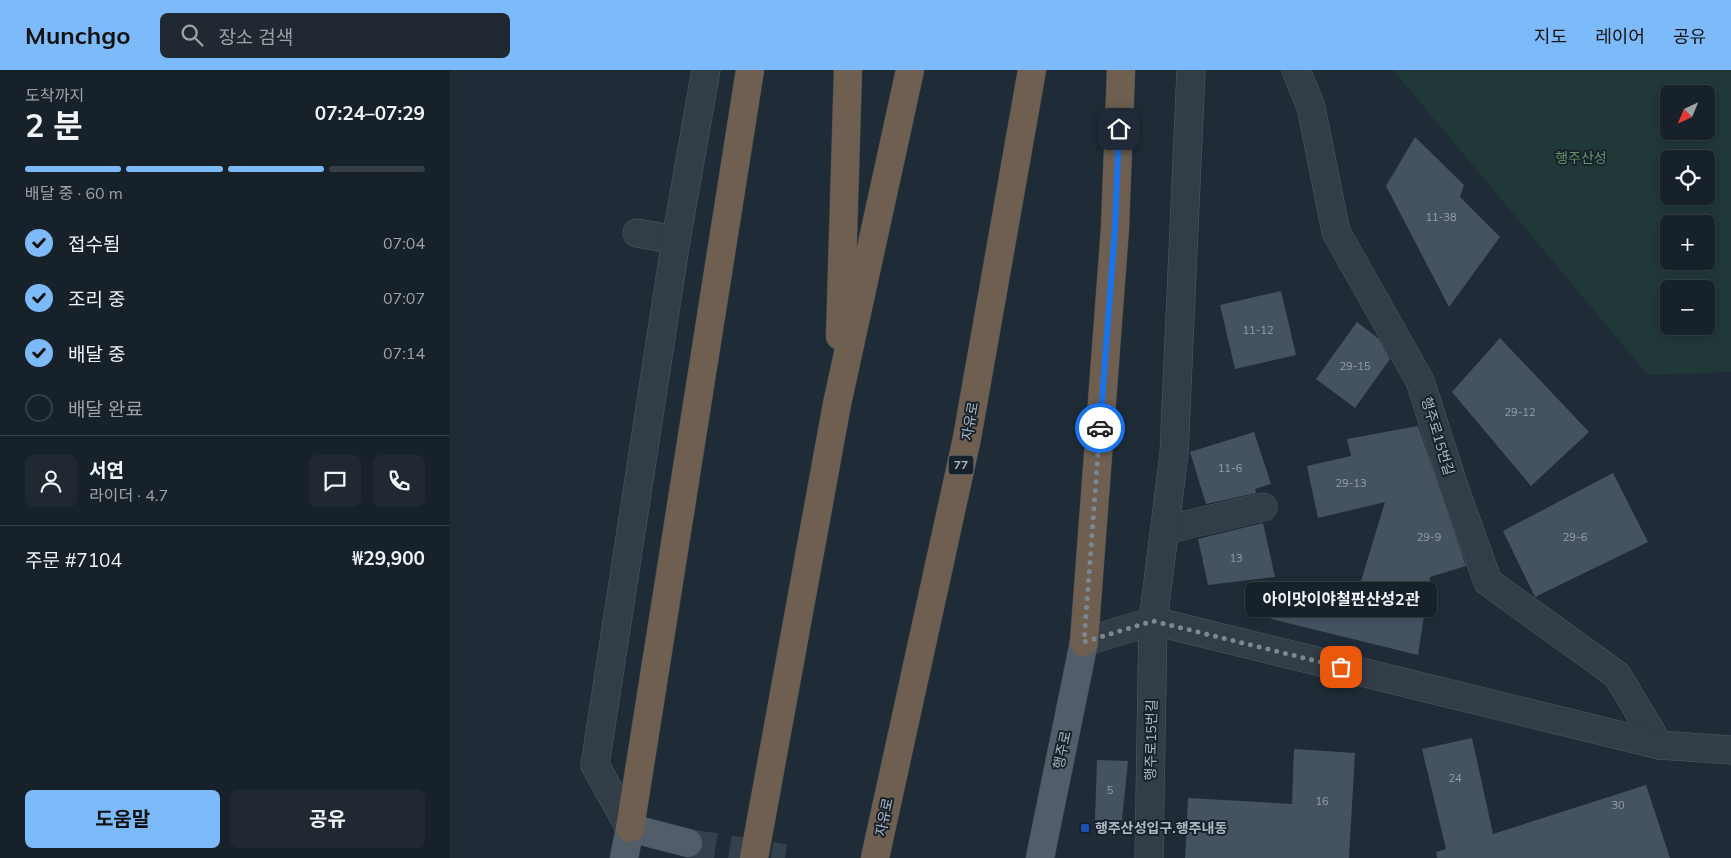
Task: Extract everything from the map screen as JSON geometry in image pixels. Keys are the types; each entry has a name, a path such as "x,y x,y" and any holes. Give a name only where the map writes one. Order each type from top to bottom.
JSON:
{"highway":[{"path":"630,828 750,70"},
{"path":"838,404 848,70"},
{"path":"754,858 838,404 910,70"},
{"name":"자유로","path":"875,858 967,438 1032,70"},
{"path":"1084,642 1115,228 1121,70"}],"main road":[{"name":"행주로","path":"1040,858 1084,642"},
{"path":"624,858 630,828 688,844"}],"street":[{"path":"630,828 595,765 676,240 706,70"},
{"name":"행주로15번길","path":"1149,858 1153,621 1174,454 1191,70"},
{"name":"행주로15번길","path":"1296,70 1311,107 1336,232 1420,381 1454,487 1488,582 1617,675 1660,745"},
{"path":"637,233 676,240"},
{"path":"1165,530 1263,507"},
{"path":"1084,642 1153,621 1660,745 1731,750"}],"green space":[{"name":"행주산성","path":"1393,70 1731,70 1731,372 1648,375"}],"building":[{"path":"1415,137 1464,185 1460,197 1500,237 1449,307 1386,186"},
{"path":"1281,291 1296,355 1235,369 1220,305"},
{"path":"1357,322 1379,339 1390,359 1355,408 1316,379"},
{"path":"1500,338 1589,432 1531,486 1452,392"},
{"path":"1418,426 1466,566 1430,577 1418,655 1271,619 1274,588 1358,591 1385,502 1318,518 1307,466 1351,456 1347,439"},
{"path":"1254,432 1271,484 1255,489 1256,493 1206,504 1190,452"},
{"path":"1613,473 1648,542 1535,597 1503,531"},
{"path":"1263,523 1275,577 1208,585 1198,539"},
{"path":"1472,738 1493,834 1646,785 1670,858 1437,858 1436,852 1446,849 1422,749"},
{"path":"1294,749 1355,753 1349,858 1185,858 1188,798 1292,804"},
{"path":"1097,760 1128,761 1122,820 1095,820"}],"tunnel":[{"path":"688,843 785,858"}],"way so far":[{"path":"1100,428 1084,642 1153,621 1341,667"}],"place":[{"name":"아이맛이야철판산성2관","path":"1341,667"},
{"name":"행주산성입구.행주내동","path":"1085,828"}],"route":[{"path":"1100,428 1115,228 1119,129"}]}
